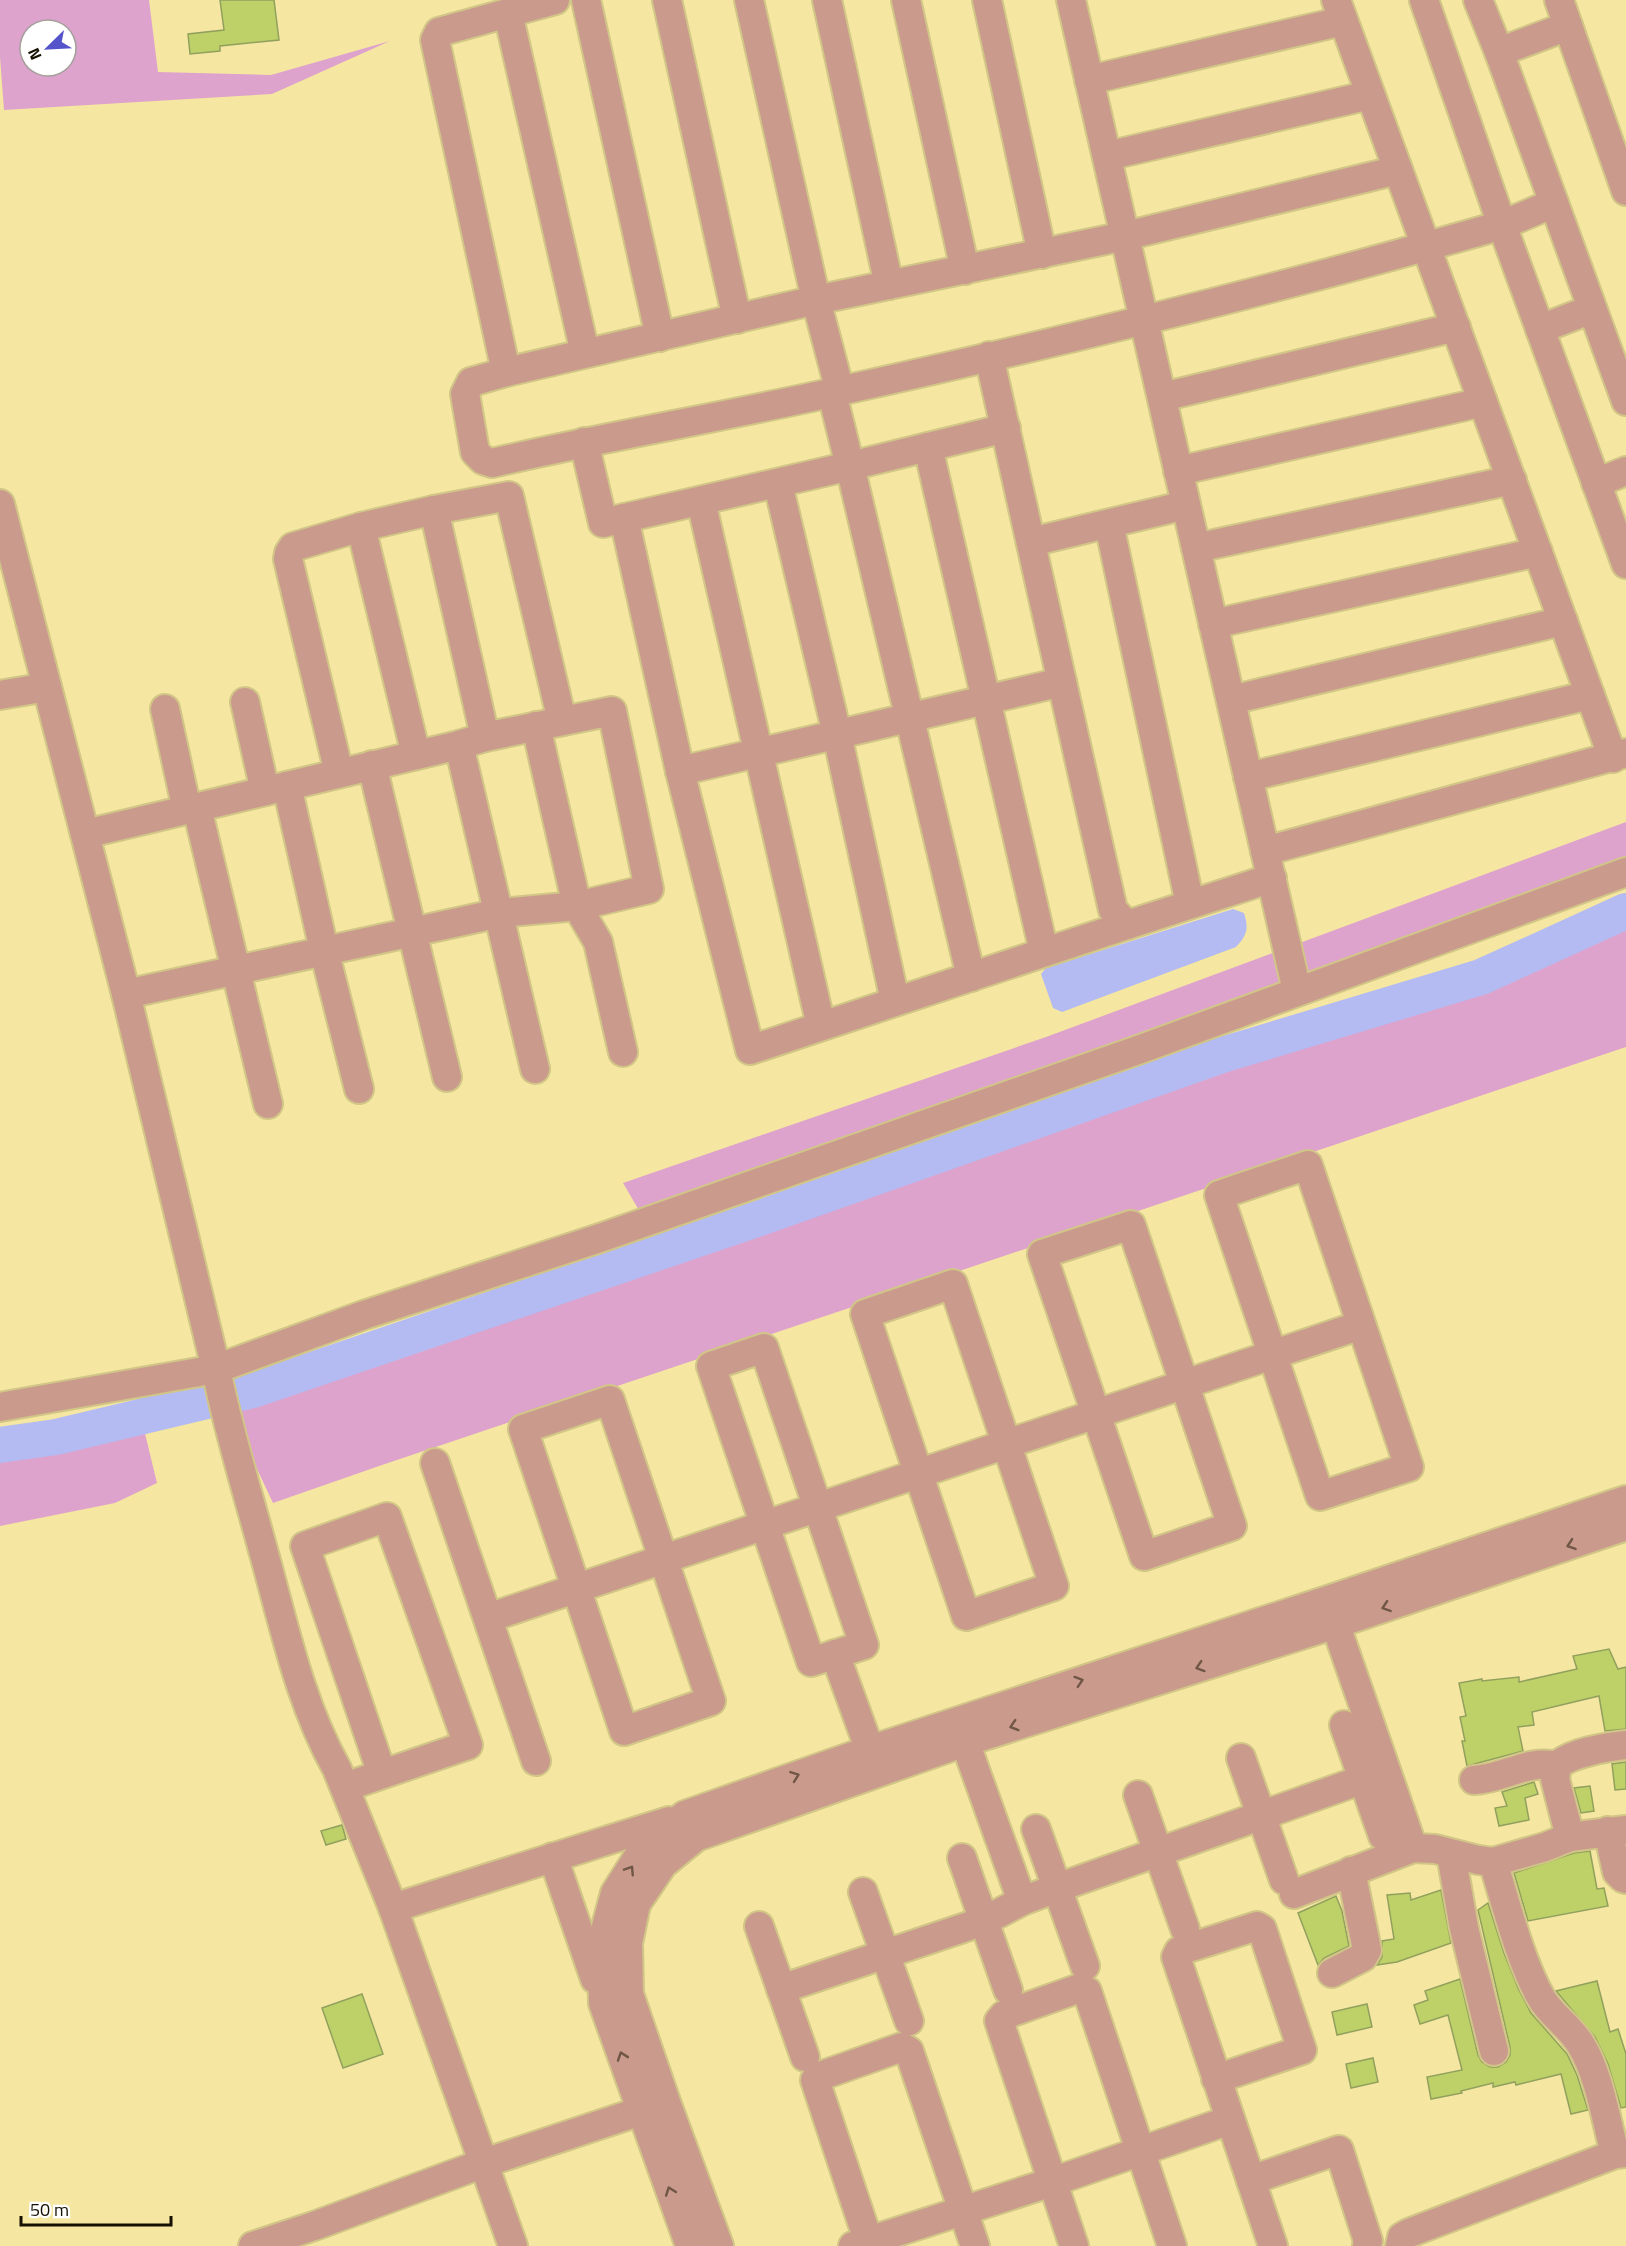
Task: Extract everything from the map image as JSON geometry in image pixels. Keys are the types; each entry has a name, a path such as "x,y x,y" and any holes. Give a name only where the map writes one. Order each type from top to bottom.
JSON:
{"street":[{"path":"506,372 435,40 439,32 555,0"},
{"path":"586,0 660,337"},
{"path":"667,0 737,319"},
{"path":"749,0 836,392 850,466 971,977"},
{"path":"827,0 889,285"},
{"path":"906,0 965,270"},
{"path":"987,0 1042,254"},
{"path":"1424,0 1502,225 1626,564"},
{"path":"1478,0 1592,309 1618,352 1626,401"},
{"path":"1076,1 1089,80 1297,991"},
{"path":"624,518 680,771 750,1050 1190,904 1268,864 1619,755 1590,695 1398,170 1342,6 1089,80"},
{"path":"508,13 585,353"},
{"path":"1499,52 1564,13 1615,127 1626,191"},
{"path":"1107,156 1371,94"},
{"path":"1398,170 1125,236 816,300 585,353 471,382 465,394 476,452 483,460 492,463 584,442 836,392 1144,321 1502,225 1554,203"},
{"path":"1540,329 1592,309"},
{"path":"1162,397 1456,327"},
{"path":"989,356 1113,910 1127,925"},
{"path":"1178,471 1483,402"},
{"path":"584,442 603,524 1006,428"},
{"path":"928,447 1044,952"},
{"path":"1596,483 1626,471"},
{"path":"1196,548 1512,480"},
{"path":"778,484 837,734 896,1001"},
{"path":"339,773 288,558 293,547 361,527 509,496 549,724 577,906 598,942 623,1052"},
{"path":"701,501 821,1026"},
{"path":"0,504 126,994 228,1419 303,1696 345,1787 393,1908 513,2246"},
{"path":"1031,542 1186,505"},
{"path":"434,510 500,913 535,1069"},
{"path":"1109,524 1190,904"},
{"path":"361,527 416,755"},
{"path":"1213,624 1538,552"},
{"path":"1231,700 1563,621"},
{"path":"680,771 1062,682"},
{"path":"0,695 47,687"},
{"path":"1248,777 1590,695"},
{"path":"245,702 276,789 324,950 359,1089"},
{"path":"165,709 237,970 268,1104"},
{"path":"85,834 472,741 612,711 649,889 577,906 500,913 126,994"},
{"path":"372,765 447,1077"},
{"path":"0,1407 217,1374 364,1315 600,1238 1138,1050 1626,872"},
{"path":"1308,1165 1361,1325 1409,1467 1320,1496 1219,1195 1308,1165"},
{"path":"1131,1225 1185,1385 1232,1526 1144,1556 1042,1254 1131,1225"},
{"path":"953,1284 1006,1444 1054,1586 966,1616 865,1314 953,1284"},
{"path":"488,1618 1361,1325"},
{"path":"764,1348 864,1645 811,1662 765,1526 711,1366 764,1348"},
{"path":"610,1400 663,1559 711,1701 624,1731 523,1429 610,1400"},
{"path":"435,1463 536,1761"},
{"path":"690,2246 653,2107 629,1994 628,1943 636,1904 663,1864 696,1837 873,1761 965,1742 1332,1612 1626,1500"},
{"path":"345,1787 468,1745 387,1517 305,1545 382,1774"},
{"path":"393,1908 685,1815 873,1761 1332,1612 1626,1526"},
{"path":"1332,1612 1413,1848"},
{"path":"835,1654 873,1761"},
{"path":"1344,1725 1383,1836"},
{"path":"965,1742 1022,1901"},
{"path":"1570,1837 1555,1779 1557,1766 1563,1760 1609,1747 1626,1745"},
{"path":"1241,1758 1289,1887 1351,1871 1413,1848 1435,1849 1493,1862 1570,1837 1617,1831 1617,1872 1626,1879"},
{"path":"1474,1780 1491,1778 1537,1764 1557,1766"},
{"path":"781,1989 984,1921 1022,1901 1364,1779"},
{"path":"1137,1795 1185,1929"},
{"path":"603,2003 602,1942 615,1893 643,1849 685,1815"},
{"path":"1036,1829 1085,1966"},
{"path":"1451,1854 1464,1928 1494,2051"},
{"path":"553,1857 603,2003 719,2246"},
{"path":"962,1858 1008,1990"},
{"path":"1400,2246 1402,2237 1621,2153 1586,2054 1576,2038 1549,2010 1540,1997 1511,1922 1493,1862"},
{"path":"1332,1973 1363,1957 1367,1950 1351,1871"},
{"path":"863,1892 909,2021"},
{"path":"759,1926 805,2057"},
{"path":"1216,2079 1302,2050 1262,1929 1257,1926 1179,1951 1176,1957 1216,2079 1273,2246"},
{"path":"1074,2246 999,2021 1004,2015 1080,1988 1088,1991 1172,2246"},
{"path":"975,2246 963,2210 909,2051 902,2047 823,2075 815,2080 864,2244 963,2210 1053,2182 1230,2120"},
{"path":"253,2246 314,2226 484,2163 653,2107"},
{"path":"1251,2180 1340,2150 1368,2241 1367,2246"}],"shaded area":[{"path":"0,0 149,0 158,72 271,75 390,41 272,94 4,110 0,57"},
{"path":"1626,822 1626,873 647,1224 623,1183 1046,1037"},
{"path":"1626,911 1626,1047 273,1503 223,1397 253,1390 669,1249 1222,1055 1488,975"},
{"path":"141,1417 157,1483 115,1503 0,1526 0,1445 56,1437"}],"water":[{"path":"1233,909 1244,913 1247,928 1243,939 1236,947 1062,1012 1053,1008 1041,974 1046,968"}],"building":[{"path":"220,0 274,0 279,40 220,46 220,51 190,54 188,34 224,30"},
{"path":"1609,1649 1618,1669 1626,1667 1626,1729 1605,1731 1599,1696 1532,1712 1534,1725 1518,1727 1523,1751 1467,1766 1460,1717 1466,1716 1459,1683 1519,1677 1519,1682 1577,1669 1573,1656"},
{"path":"1626,1762 1626,1789 1615,1790 1612,1764"},
{"path":"1534,1782 1538,1794 1525,1798 1529,1820 1499,1826 1495,1808 1507,1806 1502,1792"},
{"path":"1590,1786 1594,1811 1581,1813 1574,1788"},
{"path":"342,1825 346,1839 326,1845 321,1831"},
{"path":"1590,1851 1597,1889 1604,1888 1608,1906 1528,1921 1514,1873 1574,1853"},
{"path":"1441,1890 1451,1943 1397,1962 1377,1965 1382,1957 1382,1941 1394,1939 1387,1895 1410,1893 1411,1900"},
{"path":"1336,1896 1342,1911 1349,1946 1324,1958 1318,1965 1298,1913"},
{"path":"1488,1903 1518,1988 1531,2013 1567,2054 1577,2075 1588,2110 1571,2114 1561,2074 1516,2085 1515,2082 1493,2087 1493,2083 1461,2091 1462,2093 1431,2099 1427,2077 1462,2070 1448,2015 1420,2024 1414,2005 1428,2000 1425,1991 1460,1979 1478,2055 1482,2062 1490,2067 1498,2067 1506,2062 1510,2055 1478,1910"},
{"path":"1597,1981 1610,2032 1618,2029 1626,2054 1626,2107 1621,2108 1608,2064 1595,2037 1556,1991"},
{"path":"362,1994 383,2054 343,2068 322,2008"},
{"path":"1367,2004 1372,2027 1337,2035 1332,2012"},
{"path":"1373,2058 1378,2082 1351,2088 1346,2064"}],"waterway":[{"path":"0,1445 56,1437 253,1390 754,1220 1222,1055 1481,977 1626,911"}]}
